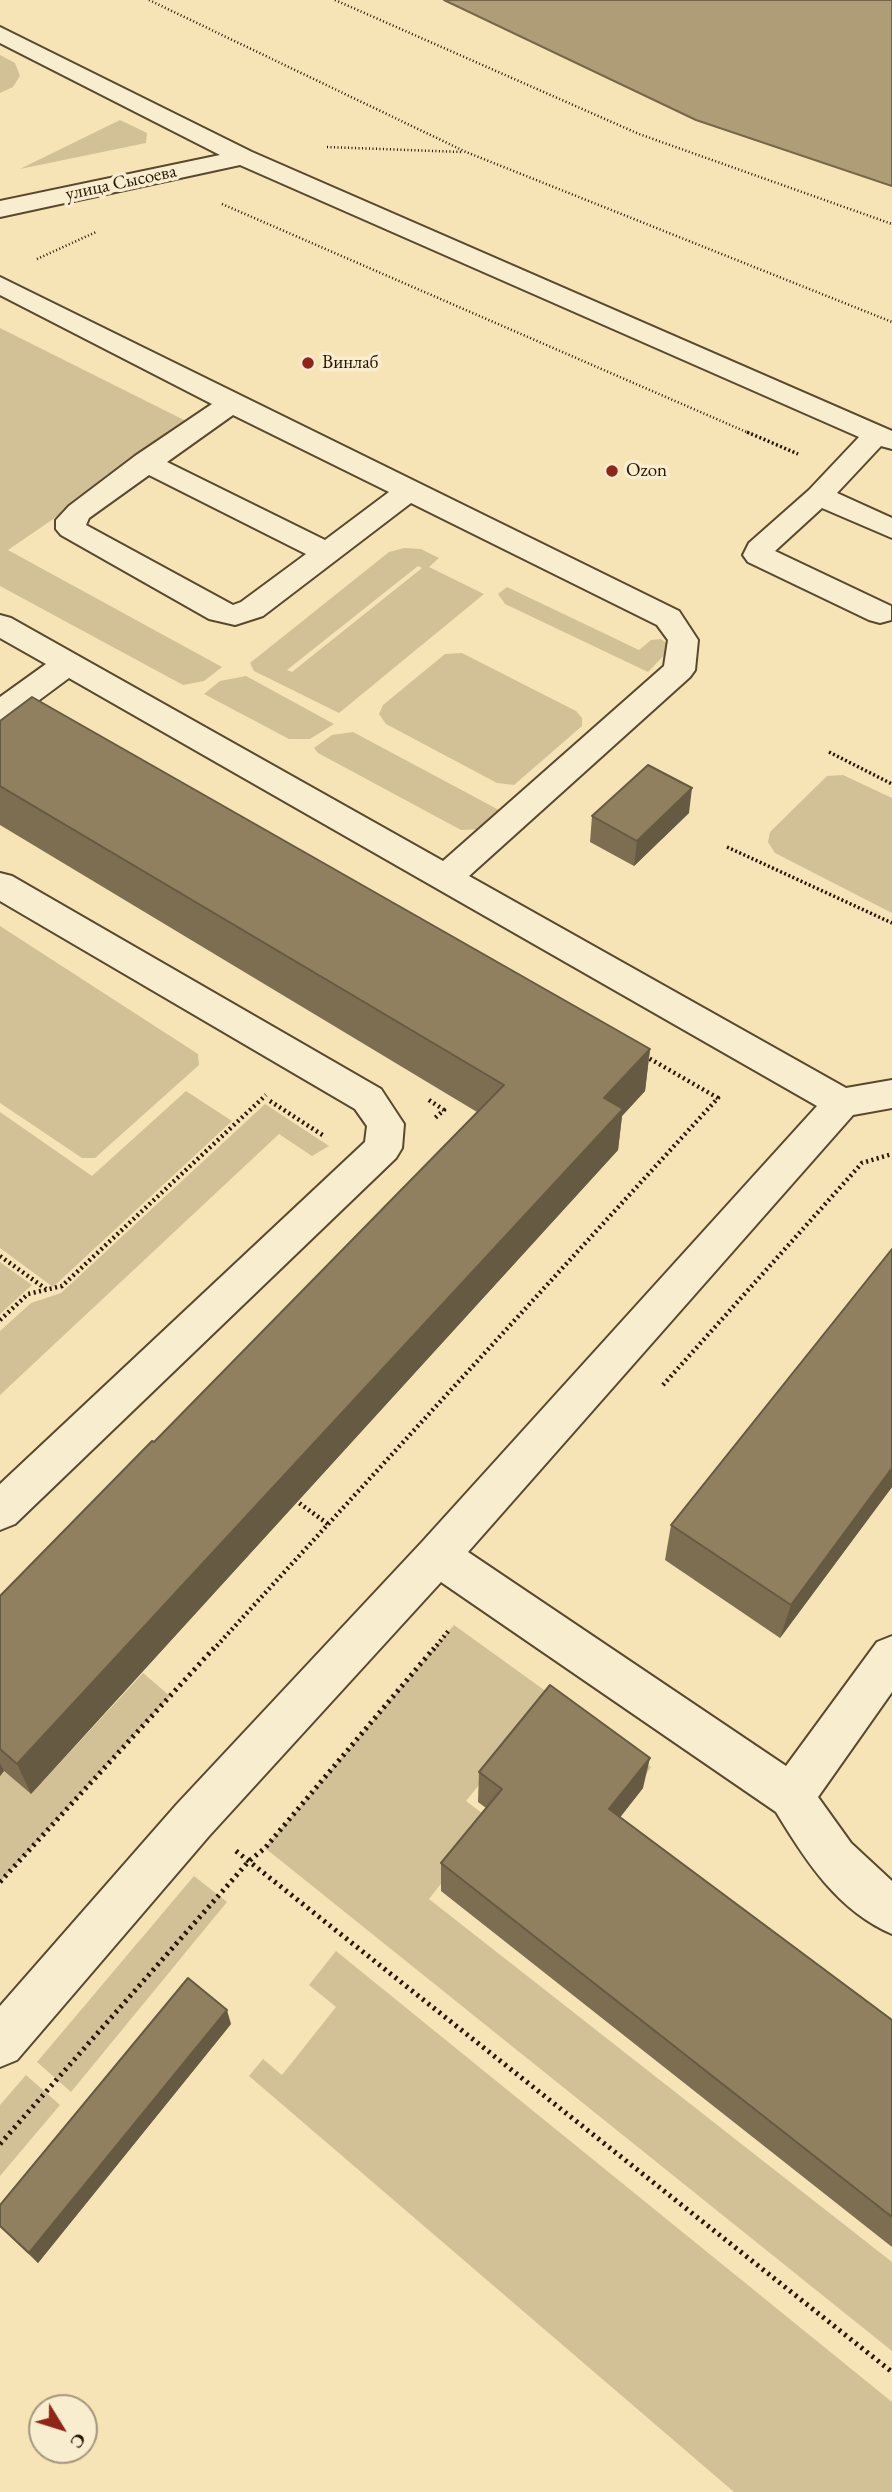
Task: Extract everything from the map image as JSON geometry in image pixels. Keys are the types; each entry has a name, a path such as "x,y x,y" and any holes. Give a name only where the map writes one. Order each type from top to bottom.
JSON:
{"street":[{"path":"0,34 243,157 884,438 841,472 819,496 759,550 758,555 880,613"},
{"name":"улица Сысоева","path":"0,209 243,157"},
{"path":"0,285 231,403 668,618 683,640 679,670 444,878"},
{"path":"231,403 145,462 79,512 71,520 71,529 220,612 235,615 252,608 410,491"},
{"path":"145,462 325,552"},
{"path":"819,496 892,529"},
{"path":"0,625 842,1103"},
{"path":"0,713 67,664"},
{"path":"0,885 368,1099 386,1124 383,1148 0,1511"},
{"path":"0,2043 193,1820 437,1556 842,1103 892,1094"},
{"path":"437,1556 484,1585 793,1796 822,1846 859,1887 892,1910"},
{"path":"793,1796 892,1656"}],"path":[{"path":"149,0 466,152 892,322"},
{"path":"335,0 639,134 892,224"},
{"path":"214,200 841,472"},
{"path":"828,752 892,784"},
{"path":"727,847 892,923"},
{"path":"0,1882 718,1098 633,1049"},
{"path":"0,1320 29,1294 62,1286 302,1061"},
{"path":"420,1095 444,1110 434,1119"},
{"path":"264,1097 366,1164"},
{"path":"659,1389 862,1163 892,1154"},
{"path":"0,1256 46,1289"},
{"path":"285,1493 328,1524"},
{"path":"0,2144 250,1861 265,1848 484,1585"},
{"path":"193,1820 250,1861 892,2372"}],"shaded area":[{"path":"444,0 892,0 892,186 696,120"},
{"path":"0,55 15,63 20,76 13,87 0,93"},
{"path":"120,120 147,133 146,143 20,169"},
{"path":"0,328 192,424 8,550 222,667 204,681 183,685 0,586"},
{"path":"404,548 421,549 439,558 429,567 484,594 339,713 254,671 250,663 389,552","holes":["418,566 422,568 292,672 287,670"]},
{"path":"507,587 639,650 651,640 661,639 672,647 648,672 505,604 498,594"},
{"path":"462,653 576,711 582,718 582,726 514,785 497,783 386,724 379,714 383,705 445,654"},
{"path":"246,676 334,724 310,739 289,739 204,694 220,681"},
{"path":"353,732 499,810 503,818 485,829 461,830 318,753 314,748 332,735"},
{"path":"843,775 892,798 892,913 775,853 768,842 770,832 827,776"},
{"path":"0,926 198,1054 199,1065 95,1158 82,1158 0,1103"},
{"path":"186,1091 232,1121 53,1287 0,1248 0,1112 92,1176"},
{"path":"265,1104 329,1146 312,1156 279,1134 0,1395 0,1331 31,1303 61,1293"},
{"path":"0,1262 32,1285 0,1314"},
{"path":"454,1625 651,1767 642,1780 542,1707 466,1801 491,1820 429,1899 892,2262 892,2351 265,1848"},
{"path":"143,1673 170,1696 0,1882 0,1776 4,1771 31,1794"},
{"path":"194,1876 227,1902 71,2092 37,2062"},
{"path":"336,1951 892,2402 892,2492 734,2492 249,2076 263,2059 282,2075 336,2007 309,1985"},
{"path":"26,2075 60,2105 0,2176 0,2105"}],"building":[{"path":"32,697 650,1049 604,1098 623,1109 17,1764 0,1749 0,1596 504,1085 0,786 0,721"},
{"path":"648,765 692,788 637,841 592,816"},
{"path":"892,1249 892,1468 791,1605 671,1525"},
{"path":"550,1685 650,1758 609,1809 892,2020 892,2217 441,1863 502,1789 479,1772"},
{"path":"188,1978 227,2010 29,2253 0,2226 0,2205"}],"place":[{"name":"Винлаб","path":"308,363"},
{"name":"Ozon","path":"612,471"}]}
